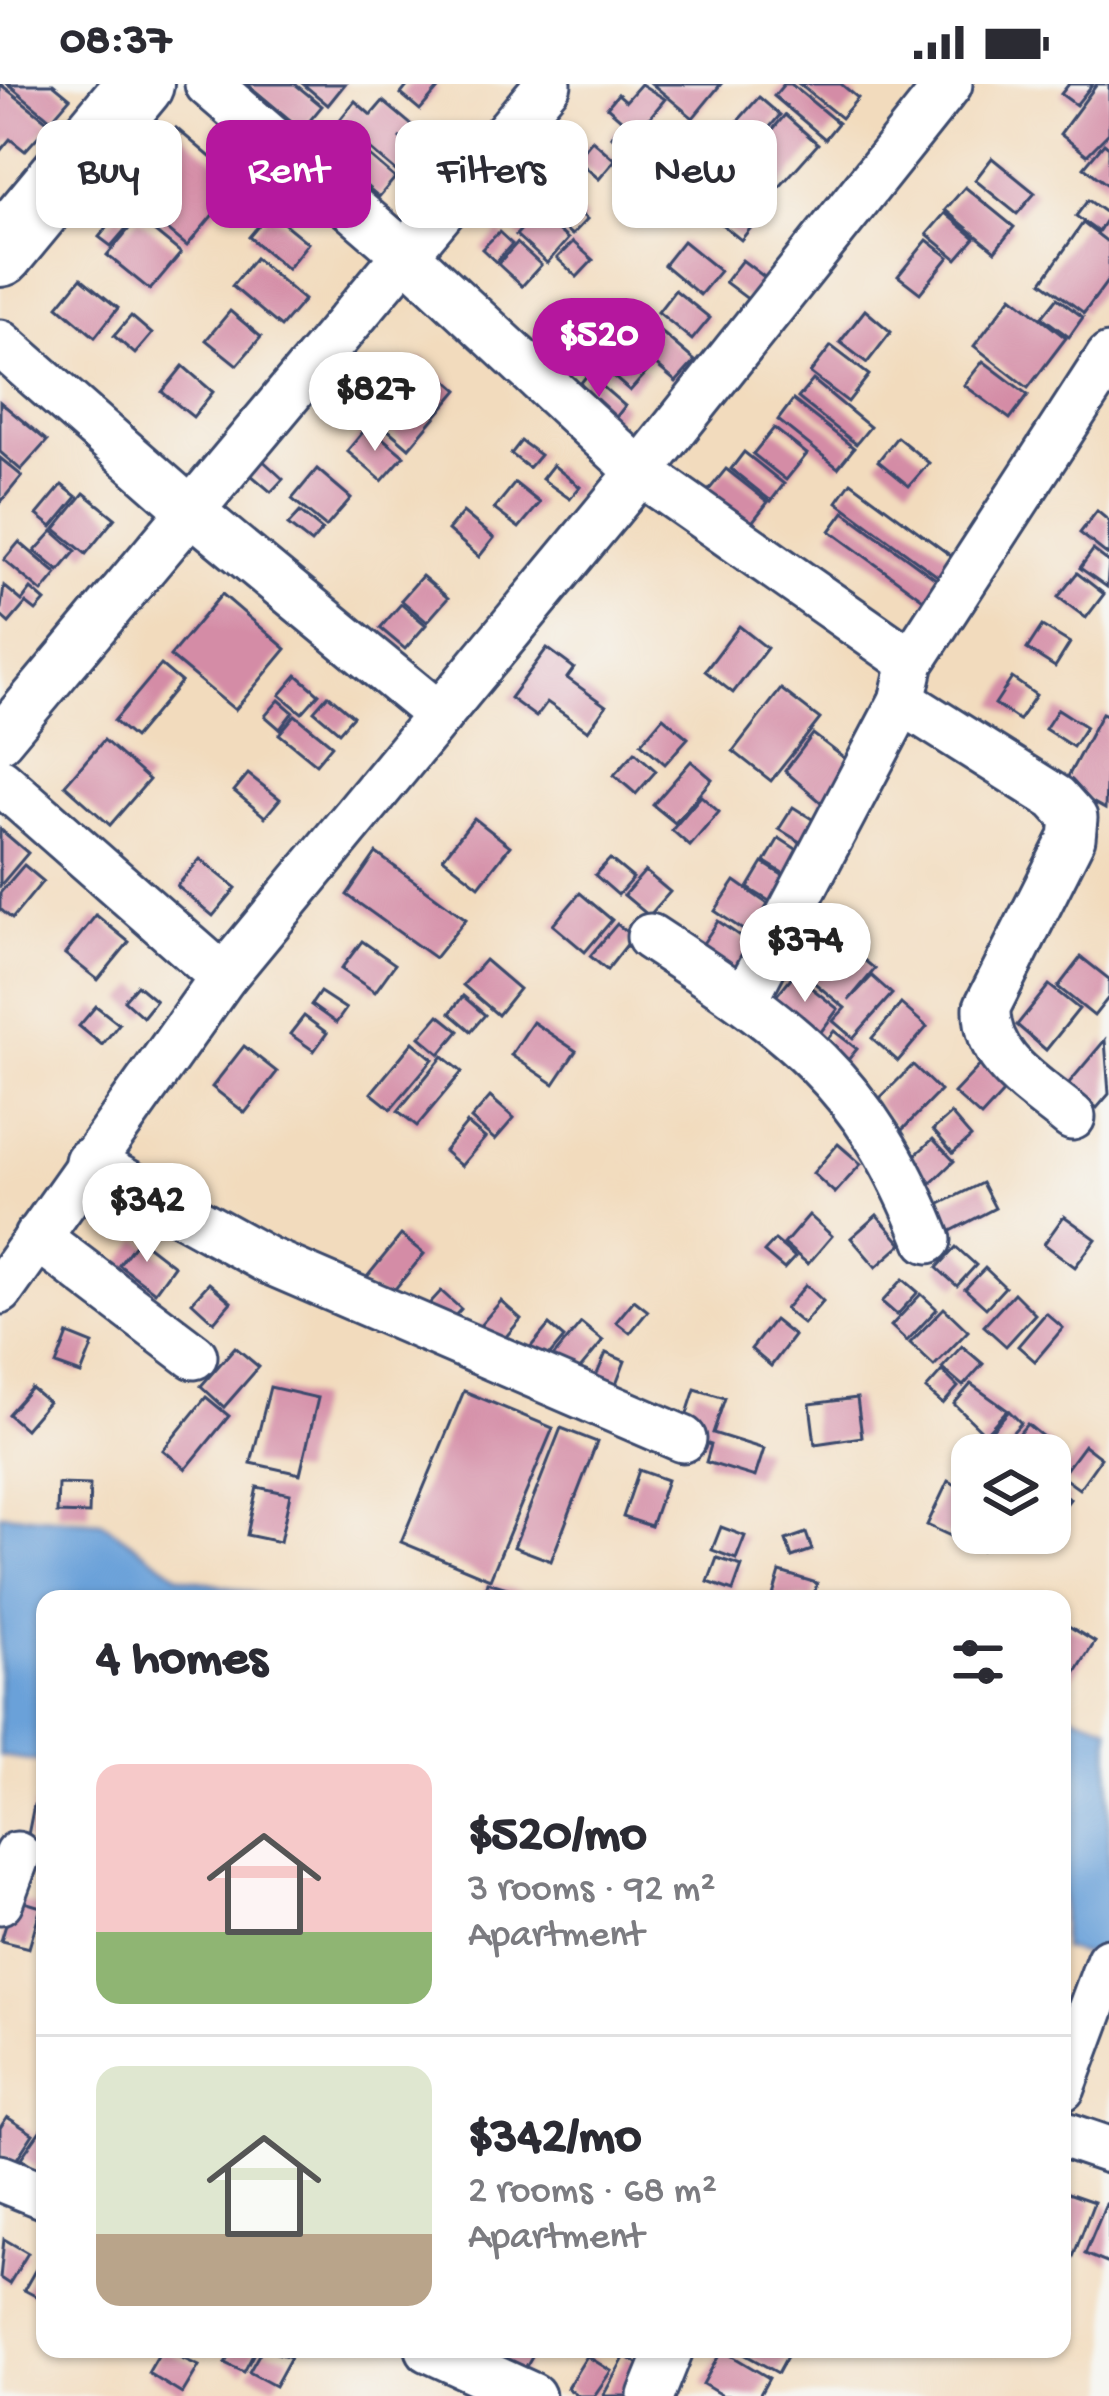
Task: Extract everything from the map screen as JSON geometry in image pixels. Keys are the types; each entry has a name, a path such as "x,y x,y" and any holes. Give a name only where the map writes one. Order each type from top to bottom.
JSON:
{"highway":[{"path":"0,253 140,84"}],"street":[{"path":"208,84 405,254 640,472 1056,798 1074,818 1072,838 987,1007 986,1027 993,1049 1072,1117"},
{"path":"0,739 548,84"},
{"path":"0,1291 88,1161 224,977 640,472 949,84"},
{"path":"0,344 189,509 439,716"},
{"path":"745,999 906,681 1109,357"},
{"path":"0,782 224,977"},
{"path":"650,937 745,999 807,1050 869,1117 902,1175 928,1240"},
{"path":"88,1161 267,1260 683,1439"},
{"path":"37,1237 194,1356"},
{"path":"0,1901 21,1856"},
{"path":"1071,2064 1108,1963"},
{"path":"1071,2137 1109,2150"},
{"path":"0,2178 36,2192"},
{"path":"449,2358 532,2396"},
{"path":"651,2396 666,2358"}],"water":[{"path":"0,1514 102,1522 179,1576 239,1590 36,1590 36,1761 0,1756"},
{"path":"1071,1713 1109,1727 1109,1960 1071,1950"}],"building":[{"path":"0,84 46,120 36,120 36,139 25,151 10,139 0,151"},
{"path":"8,84 53,84 70,98 51,120"},
{"path":"247,84 295,84 322,106 310,120 290,120"},
{"path":"303,84 345,84 328,105"},
{"path":"409,84 431,84 438,89 420,110 401,94"},
{"path":"641,84 665,99 648,120 622,120 607,107 618,94 626,101"},
{"path":"652,84 721,84 693,118"},
{"path":"784,84 791,84 838,123 825,139 774,96"},
{"path":"799,84 841,84 858,98 841,118"},
{"path":"1069,84 1093,84 1076,105 1061,94"},
{"path":"1097,84 1109,84 1109,133 1087,155 1060,134"},
{"path":"759,97 780,115 776,120 739,120"},
{"path":"355,101 371,115 383,101 406,120 395,120 395,170 371,150 371,120 340,120"},
{"path":"785,115 818,144 777,190 777,124"},
{"path":"182,133 206,153 206,223 187,246 165,228 182,228"},
{"path":"592,140 612,157 599,179 588,169"},
{"path":"1104,143 1109,147 1109,186 1084,167"},
{"path":"371,157 395,178 379,197 371,190"},
{"path":"992,158 1035,193 1017,214 975,180"},
{"path":"965,187 1014,227 995,251 945,210"},
{"path":"1088,200 1109,215 1098,232 1076,216"},
{"path":"945,213 975,238 957,259 927,234"},
{"path":"1083,223 1109,243 1109,279 1084,313 1042,282"},
{"path":"106,228 127,228 111,246 99,237"},
{"path":"130,228 150,228 181,253 150,290 107,255"},
{"path":"257,228 290,228 308,243 287,269 249,237"},
{"path":"522,228 555,228 568,239 547,263 516,235"},
{"path":"726,228 751,228 741,240"},
{"path":"499,232 512,244 496,262 482,249"},
{"path":"927,240 949,257 920,293 898,276"},
{"path":"683,241 720,271 700,295 664,265"},
{"path":"573,242 593,260 577,277 557,258"},
{"path":"517,243 541,265 522,286 498,264"},
{"path":"255,258 304,300 281,327 232,286"},
{"path":"742,260 767,279 749,300 725,282"},
{"path":"81,278 118,308 95,337 58,306"},
{"path":"675,290 710,318 692,340 658,312"},
{"path":"1012,296 1066,338 1028,388 974,346"},
{"path":"1057,298 1083,317 1069,337 1042,317"},
{"path":"865,310 891,332 867,363 840,342"},
{"path":"230,311 261,337 237,365 206,340"},
{"path":"131,316 152,334 135,354 114,336"},
{"path":"646,319 695,361 676,382 628,341"},
{"path":"831,346 869,375 848,402 810,373"},
{"path":"618,347 647,372 630,391 601,366"},
{"path":"421,358 458,390 409,448 372,416"},
{"path":"983,361 1028,395 1010,419 964,385"},
{"path":"183,366 213,392 193,417 162,392"},
{"path":"588,374 625,406 610,425 572,394"},
{"path":"813,380 870,427 856,444 798,398"},
{"path":"793,400 854,448 838,468 778,420"},
{"path":"0,402 47,441 21,470 0,452"},
{"path":"368,426 404,456 382,481 347,451"},
{"path":"774,428 807,454 786,480 753,454"},
{"path":"897,437 929,463 909,486 878,461"},
{"path":"521,441 540,455 529,468 511,454"},
{"path":"744,452 784,484 771,501 731,469"},
{"path":"257,455 283,479 271,492 244,469"},
{"path":"0,458 22,476 0,503"},
{"path":"553,465 580,487 570,499 542,479"},
{"path":"317,469 351,498 326,527 292,499"},
{"path":"726,469 768,502 746,530 704,496"},
{"path":"851,482 954,558 940,578 837,502"},
{"path":"515,483 540,503 519,528 494,509"},
{"path":"62,485 77,497 52,527 37,515"},
{"path":"84,493 115,518 86,554 55,529"},
{"path":"1097,511 1109,521 1109,556 1080,533"},
{"path":"300,512 322,530 311,543 288,525"},
{"path":"463,512 494,538 479,557 448,530"},
{"path":"844,512 944,585 930,604 830,531"},
{"path":"53,531 76,551 59,571 35,551"},
{"path":"19,542 57,574 42,592 4,560"},
{"path":"1093,550 1109,562 1107,587 1080,568"},
{"path":"1077,573 1104,594 1086,618 1058,597"},
{"path":"422,576 448,598 427,622 401,600"},
{"path":"4,586 22,601 31,589 45,601 36,611 26,603 9,623 0,615"},
{"path":"222,594 286,649 235,710 170,656"},
{"path":"401,604 426,625 405,649 380,628"},
{"path":"739,626 767,648 733,693 705,671"},
{"path":"1042,626 1070,643 1055,667 1027,649"},
{"path":"547,648 574,668 567,678 606,706 588,731 547,702 536,717 510,698"},
{"path":"161,665 181,682 134,738 114,721"},
{"path":"297,675 319,694 302,713 280,695"},
{"path":"1012,678 1036,695 1019,720 995,704"},
{"path":"781,689 820,719 771,781 733,751"},
{"path":"328,695 353,716 339,732 314,711"},
{"path":"279,700 293,712 280,729 265,716"},
{"path":"1058,709 1086,727 1073,747 1045,729"},
{"path":"1102,713 1109,716 1105,809 1063,786"},
{"path":"295,715 332,745 316,764 279,734"},
{"path":"663,717 688,738 665,764 641,743"},
{"path":"813,734 860,770 830,810 785,771"},
{"path":"104,740 149,780 110,825 65,785"},
{"path":"635,752 656,771 636,794 614,775"},
{"path":"691,761 712,779 675,823 653,805"},
{"path":"248,774 280,799 265,817 234,791"},
{"path":"701,796 719,812 690,846 672,830"},
{"path":"793,807 831,831 818,853 779,829"},
{"path":"474,818 510,846 479,886 443,858"},
{"path":"0,829 28,853 0,886"},
{"path":"779,838 810,858 796,881 765,862"},
{"path":"376,853 466,919 435,958 347,895"},
{"path":"200,859 236,888 213,916 177,886"},
{"path":"610,859 633,878 618,895 595,875"},
{"path":"763,863 800,886 784,910 748,888"},
{"path":"24,865 43,881 12,919 0,909 0,893"},
{"path":"645,871 670,892 649,916 624,895"},
{"path":"735,881 782,914 762,943 715,911"},
{"path":"580,893 612,920 585,952 553,925"},
{"path":"96,915 129,942 98,980 65,954"},
{"path":"718,921 757,948 737,978 698,951"},
{"path":"617,924 633,937 607,970 590,956"},
{"path":"837,938 875,969 849,1000 872,976 892,994 853,1038 833,1021 845,1008 806,976"},
{"path":"362,941 395,964 375,992 341,969"},
{"path":"1081,957 1109,979 1109,997 1094,1016 1058,987"},
{"path":"485,960 519,989 498,1015 463,985"},
{"path":"794,974 838,1009 817,1037 772,1001"},
{"path":"137,985 156,1001 143,1017 124,1000"},
{"path":"1049,985 1079,1009 1046,1050 1017,1025"},
{"path":"320,992 346,1009 336,1023 311,1005"},
{"path":"463,996 485,1015 471,1031 450,1013"},
{"path":"901,1004 927,1027 898,1061 872,1038"},
{"path":"96,1006 119,1024 102,1045 79,1026"},
{"path":"439,1015 459,1031 440,1054 420,1037"},
{"path":"304,1016 327,1033 314,1051 290,1034"},
{"path":"533,1022 576,1051 554,1084 511,1055"},
{"path":"834,1031 857,1049 844,1065 821,1047"},
{"path":"1105,1040 1109,1094 1097,1108 1068,1084"},
{"path":"413,1042 433,1059 391,1109 371,1093"},
{"path":"244,1046 277,1072 245,1113 212,1087"},
{"path":"443,1056 462,1072 417,1126 398,1111"},
{"path":"986,1059 1012,1083 981,1117 954,1093"},
{"path":"913,1065 940,1091 902,1130 875,1103"},
{"path":"490,1097 514,1118 495,1140 471,1119"},
{"path":"951,1114 971,1137 953,1153 933,1130"},
{"path":"467,1123 485,1138 461,1166 444,1151"},
{"path":"933,1139 954,1161 931,1183 910,1160"},
{"path":"838,1144 861,1164 835,1193 813,1173"},
{"path":"982,1183 995,1208 949,1232 936,1206"},
{"path":"809,1215 832,1236 808,1264 784,1244"},
{"path":"877,1215 902,1244 876,1267 851,1238"},
{"path":"1064,1216 1096,1239 1075,1267 1044,1244"},
{"path":"401,1235 424,1254 385,1301 362,1283"},
{"path":"139,1239 174,1266 155,1292 119,1265"},
{"path":"775,1240 795,1257 784,1269 764,1252"},
{"path":"956,1247 976,1265 957,1286 937,1268"},
{"path":"985,1268 1005,1287 986,1308 965,1289"},
{"path":"903,1279 918,1292 897,1315 882,1302"},
{"path":"209,1283 231,1302 214,1322 192,1302"},
{"path":"806,1285 823,1301 803,1324 785,1309"},
{"path":"441,1291 461,1309 441,1331 421,1313"},
{"path":"1014,1293 1035,1314 1006,1346 984,1326"},
{"path":"921,1294 937,1309 907,1341 891,1326"},
{"path":"634,1300 648,1311 630,1333 616,1322"},
{"path":"501,1301 521,1319 498,1346 478,1328"},
{"path":"944,1308 968,1331 934,1366 910,1343"},
{"path":"1046,1313 1063,1328 1035,1361 1018,1346"},
{"path":"774,1320 794,1336 771,1366 751,1349"},
{"path":"581,1323 603,1341 574,1376 552,1358"},
{"path":"549,1325 564,1338 538,1369 523,1356"},
{"path":"68,1334 93,1344 81,1374 56,1365"},
{"path":"962,1346 983,1364 963,1386 942,1368"},
{"path":"235,1347 259,1367 224,1407 201,1386"},
{"path":"606,1353 625,1361 612,1395 592,1386"},
{"path":"942,1371 958,1387 943,1404 926,1389"},
{"path":"971,1384 1007,1410 985,1434 954,1404"},
{"path":"270,1387 318,1398 300,1474 251,1463"},
{"path":"31,1388 48,1402 25,1429 8,1414"},
{"path":"695,1389 725,1398 713,1433 764,1449 755,1477 706,1462 711,1445 680,1435"},
{"path":"464,1391 553,1428 490,1579 401,1542"},
{"path":"206,1397 229,1416 186,1469 163,1450"},
{"path":"857,1398 862,1437 815,1444 810,1404"},
{"path":"1009,1411 1021,1423 1011,1434 988,1434"},
{"path":"1027,1424 1039,1434 1019,1434"},
{"path":"561,1428 597,1442 551,1561 514,1547"},
{"path":"1084,1445 1101,1458 1079,1489 1071,1483 1071,1463"},
{"path":"639,1470 667,1480 651,1526 623,1517"},
{"path":"948,1481 951,1482 951,1536 927,1525"},
{"path":"58,1484 90,1485 89,1514 57,1513"},
{"path":"257,1487 290,1494 280,1542 247,1535"},
{"path":"721,1527 745,1536 736,1559 712,1550"},
{"path":"806,1533 812,1550 792,1557 786,1540"},
{"path":"717,1558 742,1566 733,1590 708,1582"},
{"path":"780,1572 817,1583 815,1590 775,1590"},
{"path":"487,1582 514,1590 485,1590"},
{"path":"1071,1627 1095,1642 1071,1680"},
{"path":"34,1805 36,1805 36,1842 27,1840"},
{"path":"14,1899 36,1906 29,1948 1,1941"},
{"path":"7,2117 33,2134 14,2163 0,2154 0,2128"},
{"path":"36,2137 36,2168 21,2158"},
{"path":"1071,2194 1094,2202 1071,2256"},
{"path":"1109,2205 1109,2264 1085,2254"},
{"path":"4,2239 28,2253 9,2284 0,2278"},
{"path":"36,2269 36,2296 24,2290"},
{"path":"157,2358 182,2358 199,2366 182,2394 148,2373"},
{"path":"228,2358 251,2358 244,2372 225,2363"},
{"path":"257,2358 290,2358 275,2386 249,2372"},
{"path":"486,2358 531,2358 517,2382 483,2363"},
{"path":"586,2358 611,2371 594,2396 579,2396 567,2388"},
{"path":"624,2358 654,2372 641,2396 603,2396"},
{"path":"718,2358 735,2358 769,2378 759,2396 723,2396 703,2384"},
{"path":"751,2358 786,2358 778,2373"}]}
